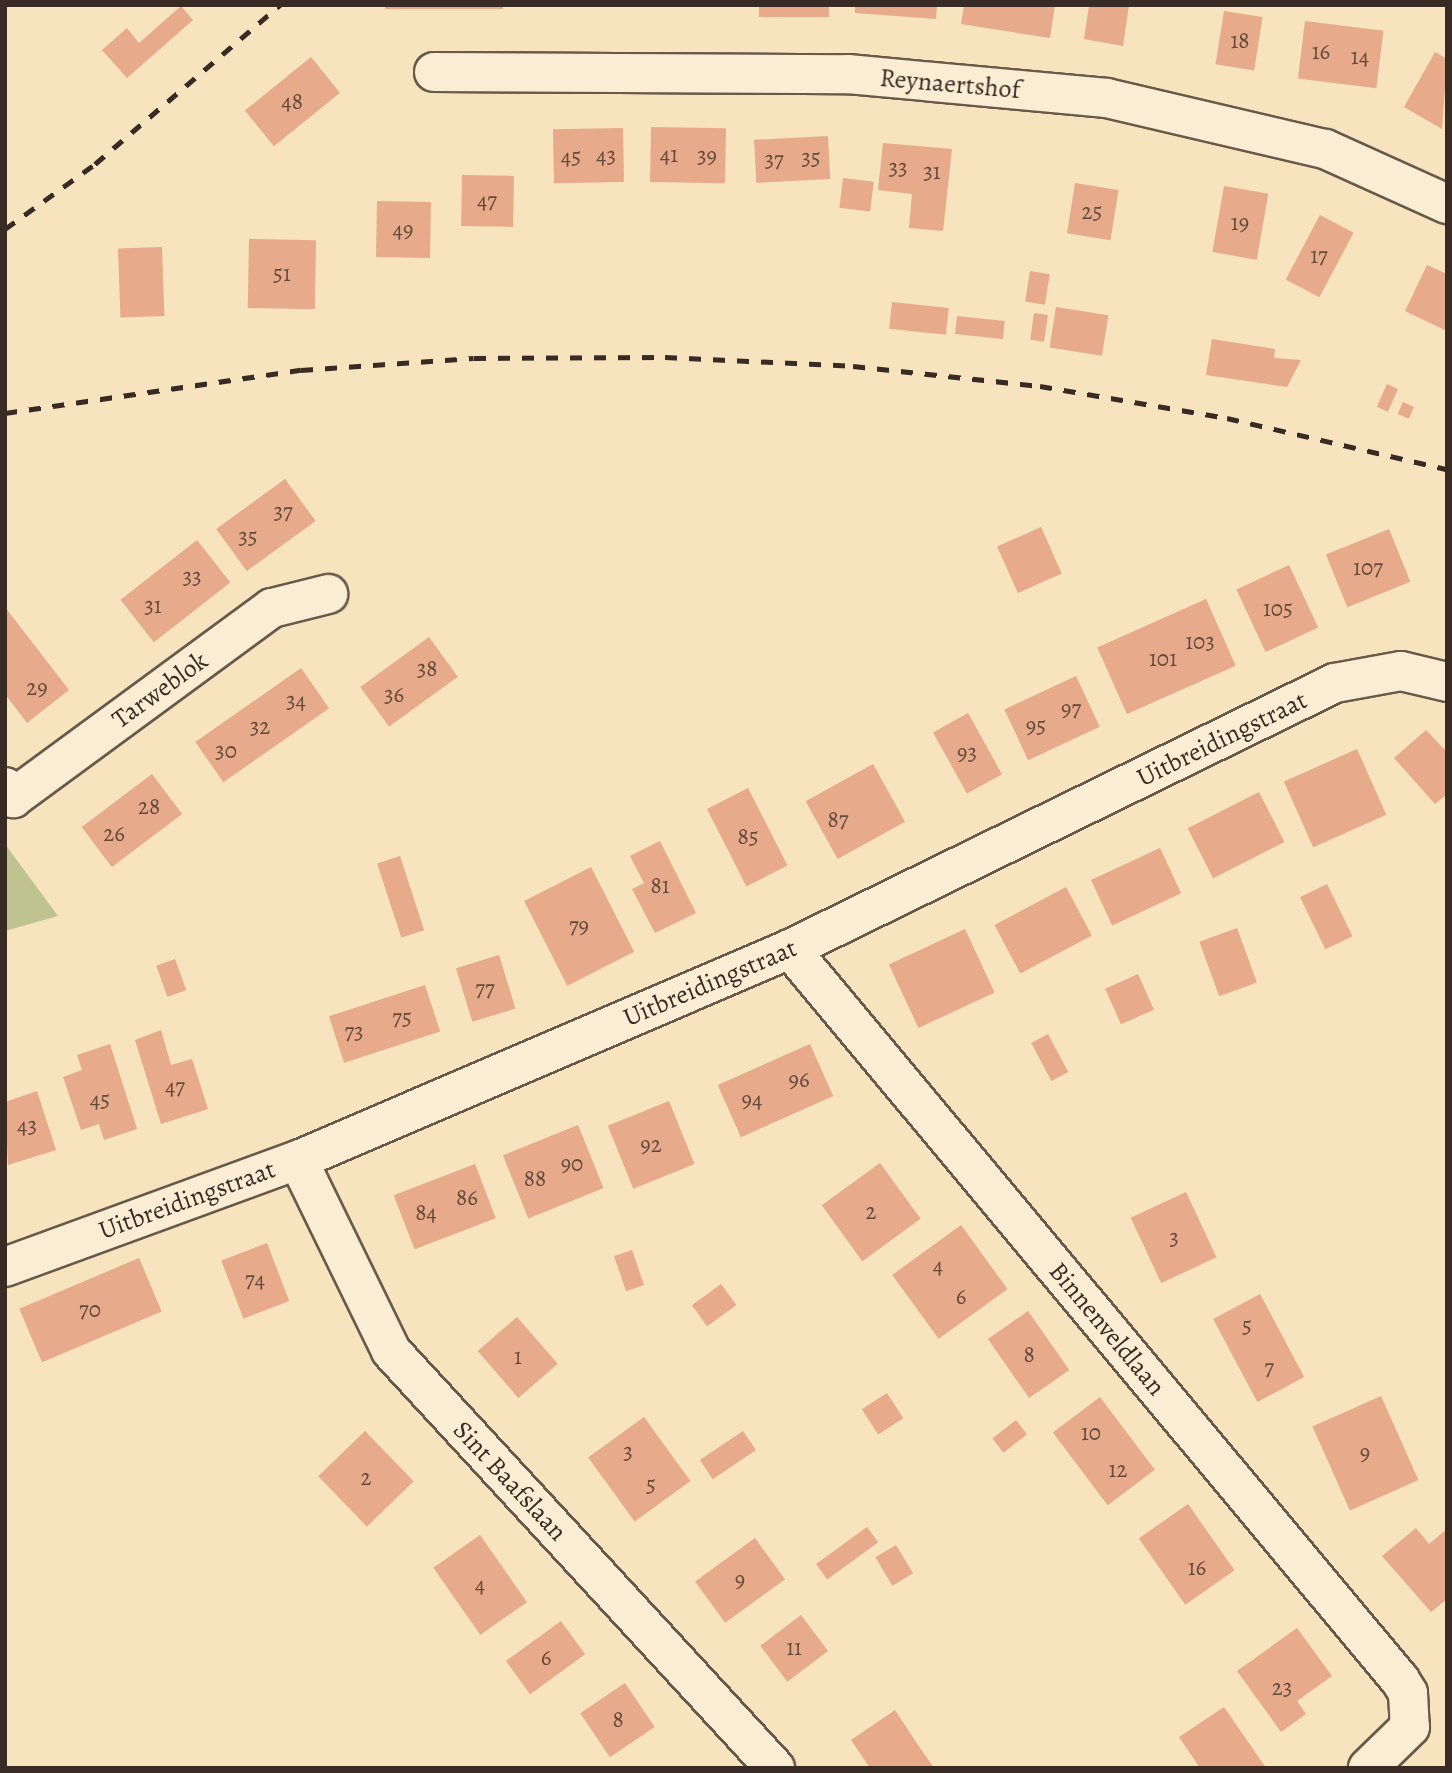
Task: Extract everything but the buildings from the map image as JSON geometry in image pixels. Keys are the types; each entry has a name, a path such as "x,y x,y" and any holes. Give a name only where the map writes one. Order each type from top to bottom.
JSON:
{"street":[{"name":"Reynaertshof","path":"434,72 848,74 1107,98 1325,149 1447,205"},
{"name":"Tarweblok","path":"5,787 13,798 272,608 328,594"},
{"name":"Uitbreidingstraat","path":"5,1267 298,1160 790,949 1335,684 1401,671 1447,682"},
{"name":"Binnenveldlaan","path":"790,949 1400,1680 1411,1715 1404,1740 1368,1768"},
{"name":"Sint Baafslaan","path":"298,1160 391,1351 775,1768"}],"green space":[{"path":"5,844 58,916 5,931"}],"railway":[{"path":"5,229 95,164 280,5"},
{"path":"5,413 301,370 474,358 665,357 853,366 1040,386 1227,418 1447,469"}]}
